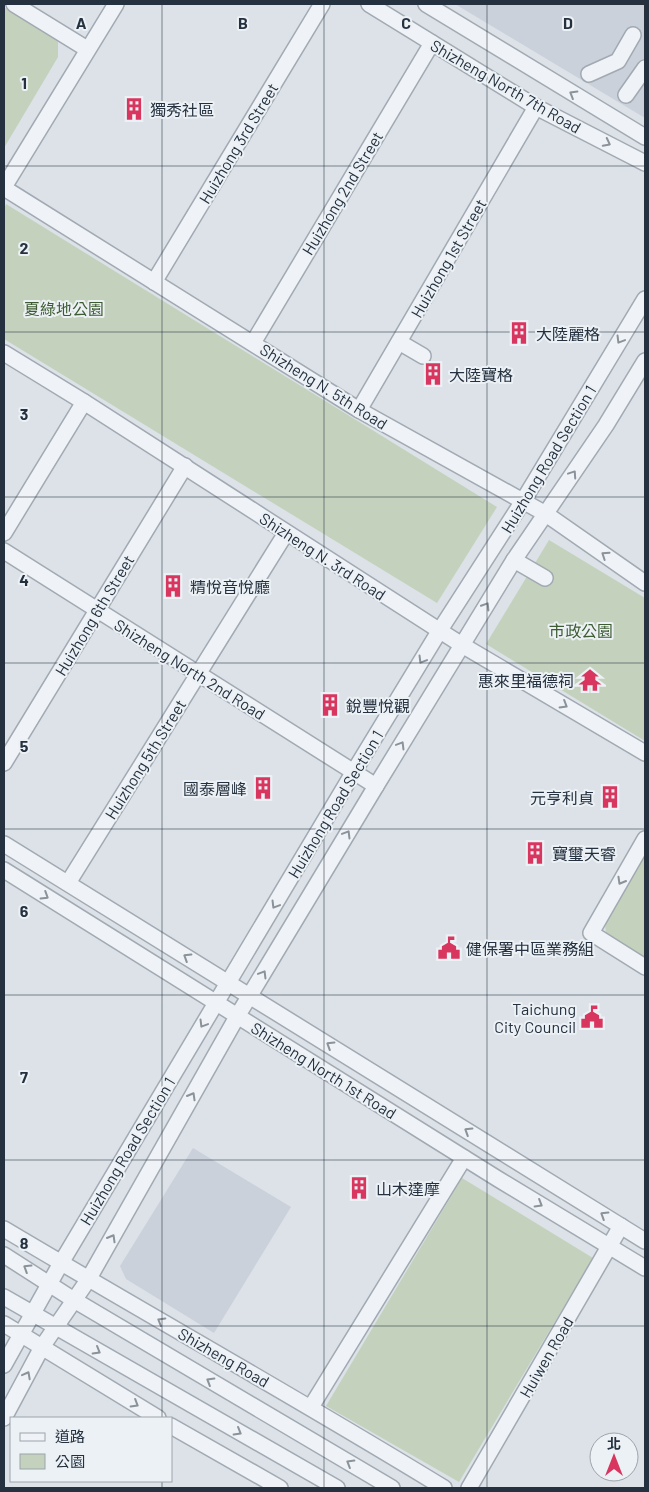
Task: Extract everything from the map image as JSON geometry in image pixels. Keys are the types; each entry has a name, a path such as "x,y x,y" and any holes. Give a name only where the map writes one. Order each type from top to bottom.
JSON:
{"street":[{"path":"14,4 87,49"},
{"path":"4,188 116,4"},
{"name":"Huizhong 3rd Street","path":"154,282 322,4"},
{"name":"Shizheng North 7th Road","path":"369,4 536,107 645,163"},
{"name":"Shizheng North 7th Road","path":"426,4 645,137"},
{"path":"589,74 618,61 633,35"},
{"name":"Huizhong 2nd Street","path":"253,343 432,43"},
{"path":"626,95 645,68"},
{"name":"Huizhong 1st Street","path":"359,410 536,107"},
{"name":"Shizheng N. 5th Road","path":"4,188 359,410 546,514 645,583"},
{"name":"Huizhong Road Section 1","path":"4,1365 61,1263 353,772 440,630 523,501 645,298"},
{"path":"398,342 423,356"},
{"name":"Shizheng N. 3rd Road","path":"4,354 185,466 462,645 645,754"},
{"name":"Huizhong Road Section 1","path":"4,1418 42,1347 88,1280 238,1015 376,786 514,560 645,361"},
{"path":"4,533 84,402"},
{"name":"Huizhong 6th Street","path":"4,763 185,466"},
{"name":"Huizhong 5th Street","path":"68,883 286,533"},
{"name":"Shizheng North 2nd Road","path":"4,551 376,786"},
{"path":"514,560 545,578"},
{"path":"645,839 591,933 645,967"},
{"name":"Shizheng North 1st Road","path":"4,844 645,1241"},
{"name":"Shizheng North 1st Road","path":"4,870 464,1158 645,1268"},
{"path":"311,1406 464,1158"},
{"name":"Huiwen Road","path":"469,1488 622,1226"},
{"name":"Shizheng Road","path":"4,1229 88,1280 311,1406 444,1488"},
{"name":"Shizheng Road","path":"4,1255 74,1300 392,1488"},
{"path":"4,1297 337,1488"},
{"path":"4,1324 156,1417"},
{"path":"172,1427 280,1488"}],"shaded area":[{"path":"455,4 645,4 645,118"},
{"path":"193,1148 291,1207 214,1333 126,1279 120,1266"}],"green space":[{"path":"4,7 58,41 58,57 4,148"},
{"name":"夏綠地公園","path":"6,204 497,507 437,603 4,339 4,209"},
{"name":"市政公園","path":"549,540 645,598 645,741 486,644"},
{"path":"645,855 645,959 606,935 605,922"},
{"path":"462,1178 593,1258 459,1482 326,1406"}],"place":[{"name":"獨秀社區","path":"134,109"},
{"name":"大陸麗格","path":"519,333"},
{"name":"大陸寶格","path":"433,374"},
{"name":"精悅音悅廳","path":"173,586"},
{"name":"惠來里福德祠","path":"590,680"},
{"name":"銳豐悅觀","path":"330,705"},
{"name":"國泰層峰","path":"263,788"},
{"name":"元亨利貞","path":"610,797"},
{"name":"寶璽天睿","path":"535,853"},
{"name":"健保署中區業務組","path":"449,948"},
{"name":"Taichung City Council","path":"592,1017"},
{"name":"山木達摩","path":"359,1188"}]}
